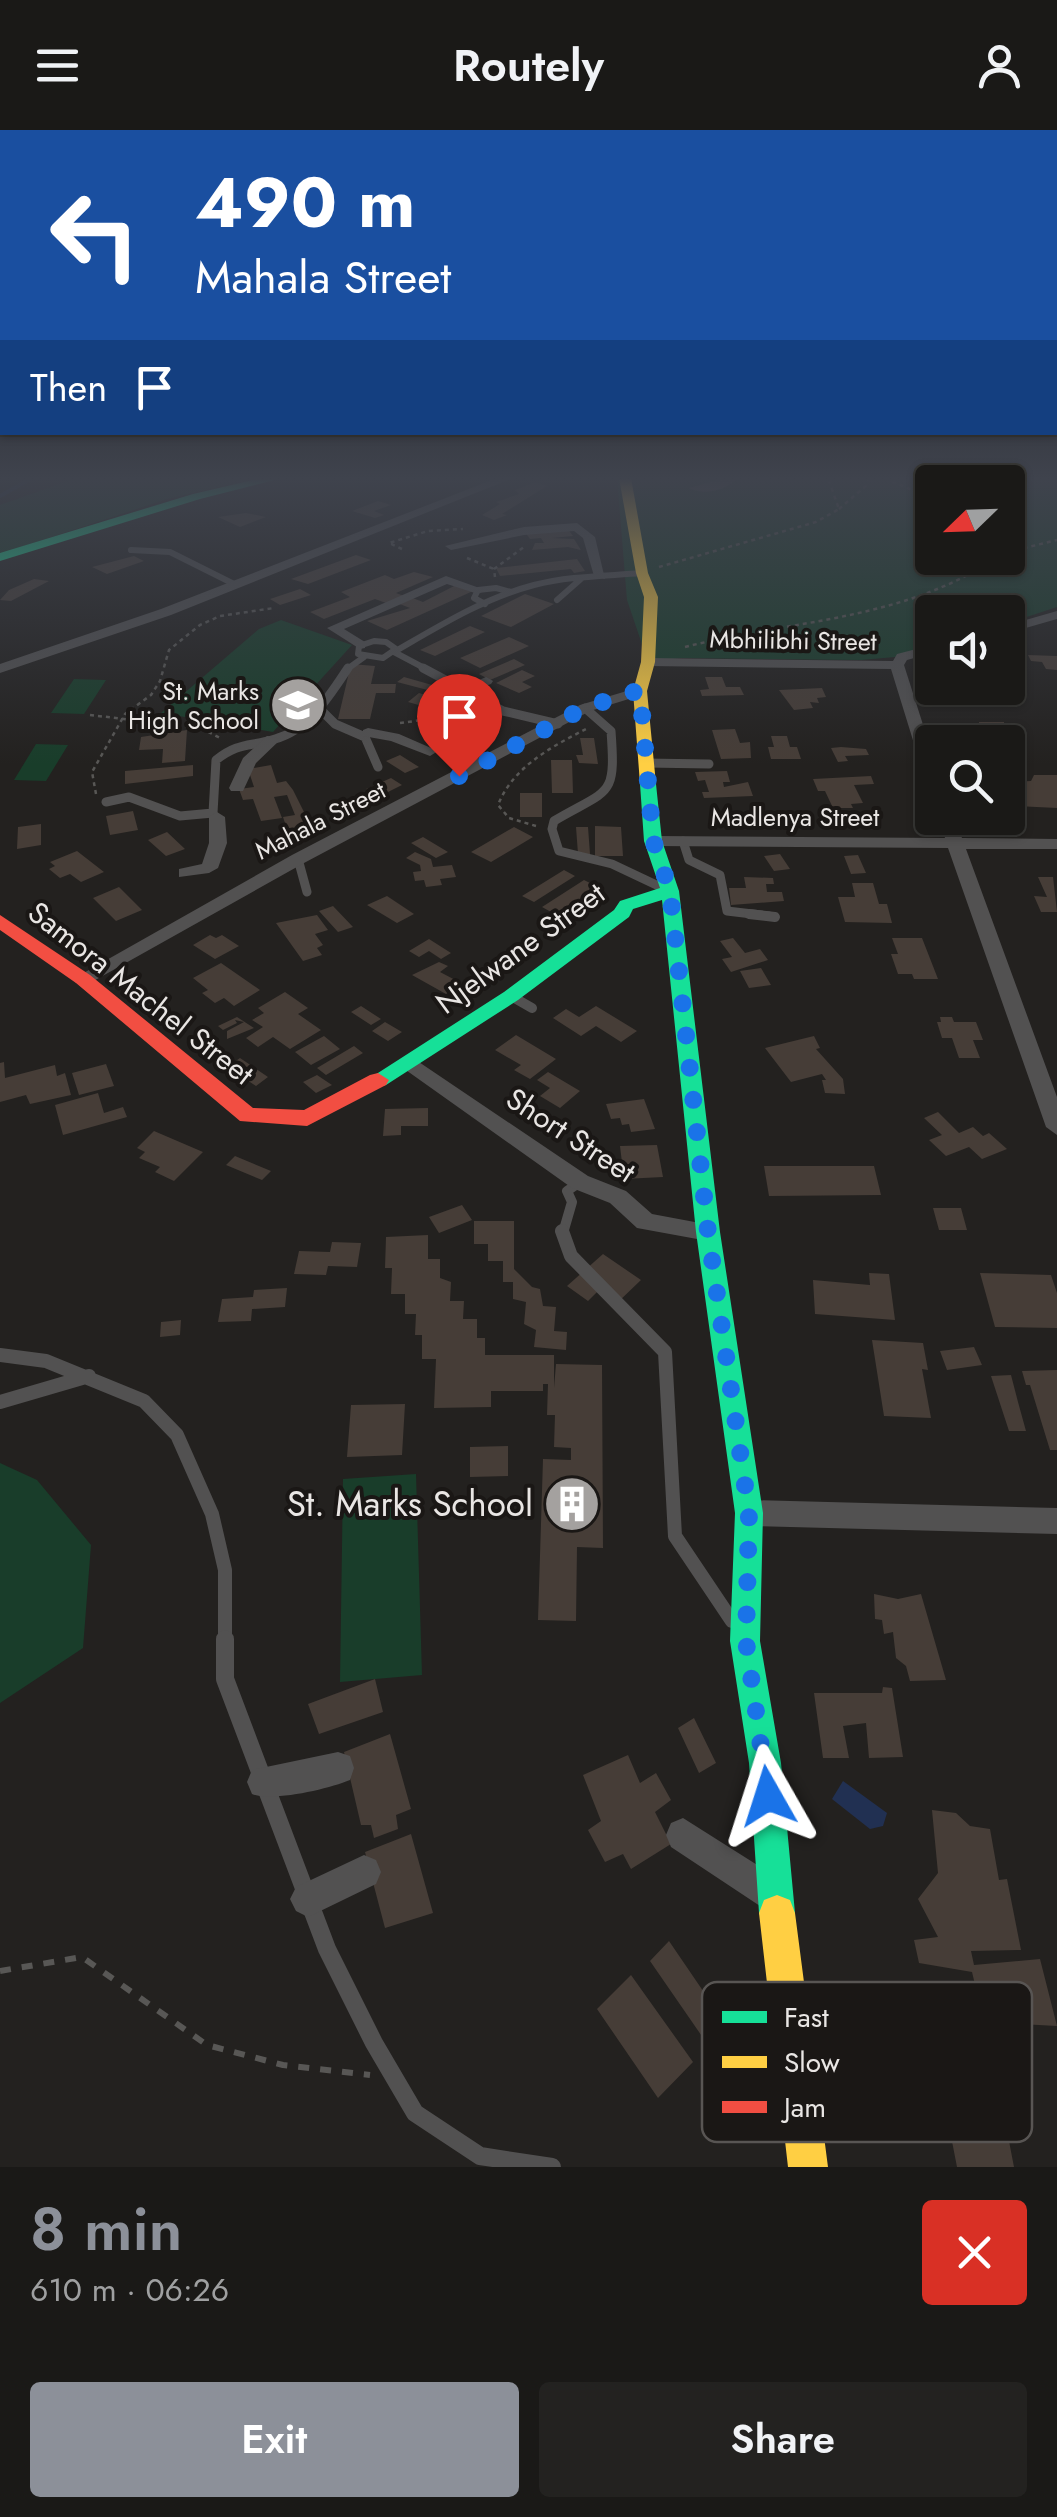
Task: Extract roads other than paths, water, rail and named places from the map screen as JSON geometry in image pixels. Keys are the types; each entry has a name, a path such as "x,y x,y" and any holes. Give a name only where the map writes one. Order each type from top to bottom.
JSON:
{"street":[{"path":"0,670 262,573"},
{"path":"648,573 652,597 648,662 640,690 653,840 670,891 708,1232 749,1513 746,1641 765,1763 785,1982"},
{"path":"362,651 334,628 446,580 484,594"},
{"path":"1025,623 1057,615"},
{"name":"Mbhilibhi Street","path":"648,662 896,664 915,654"},
{"path":"896,664 916,725"},
{"path":"463,690 486,680"},
{"name":"Mahala Street","path":"83,979 298,859 584,708 640,690"},
{"path":"368,733 394,737 430,750"},
{"path":"237,788 249,761 273,740"},
{"path":"185,873 209,868 215,859 219,843 217,817"},
{"path":"952,835 1057,1128"},
{"name":"Madlenya Street","path":"653,840 1057,844"},
{"name":"Njelwane Street","path":"410,1063 522,1002 622,913 626,905 670,891"},
{"name":"Samora Machel Street","path":"0,921 83,979 219,1096 248,1116 307,1118 410,1063"},
{"name":"Short Street","path":"410,1063 580,1182 618,1198 644,1222 708,1232"},
{"path":"749,1513 1057,1521"},
{"path":"264,1782 338,1768"},
{"path":"684,1836 776,1895"},
{"path":"308,1899 364,1872"},
{"path":"805,2142 808,2167"}],"lane":[{"path":"212,573 234,584"},
{"path":"362,651 382,658 484,594 628,573"},
{"path":"556,600 582,578"},
{"path":"484,594 511,592"},
{"path":"103,802 128,797 180,816 213,813 216,760 236,746 273,740 295,730 320,709 362,651 386,642 394,646 394,652"},
{"path":"394,652 490,706 558,724"},
{"path":"584,708 614,739 614,775 609,788 558,816 552,829 559,852 612,864 670,891"},
{"path":"320,709 335,724 364,737 378,767"},
{"path":"646,763 709,764"},
{"path":"682,841 690,860 720,875 727,911 775,917"},
{"path":"298,859 307,892"},
{"path":"580,1182 567,1191 572,1202 562,1230 571,1256 666,1352 674,1536 746,1641"},
{"path":"0,1355 46,1361 89,1376 144,1401 177,1435 212,1514 225,1570 225,1679 327,1949 415,2114 480,2156 552,2167"},
{"path":"0,1402 89,1376"}],"water":[{"path":"843,1781 887,1813 883,1826 870,1829 832,1799"}],"place":[{"name":"St. Marks High School","path":"298,705"},
{"name":"St. Marks School","path":"572,1504"}]}
